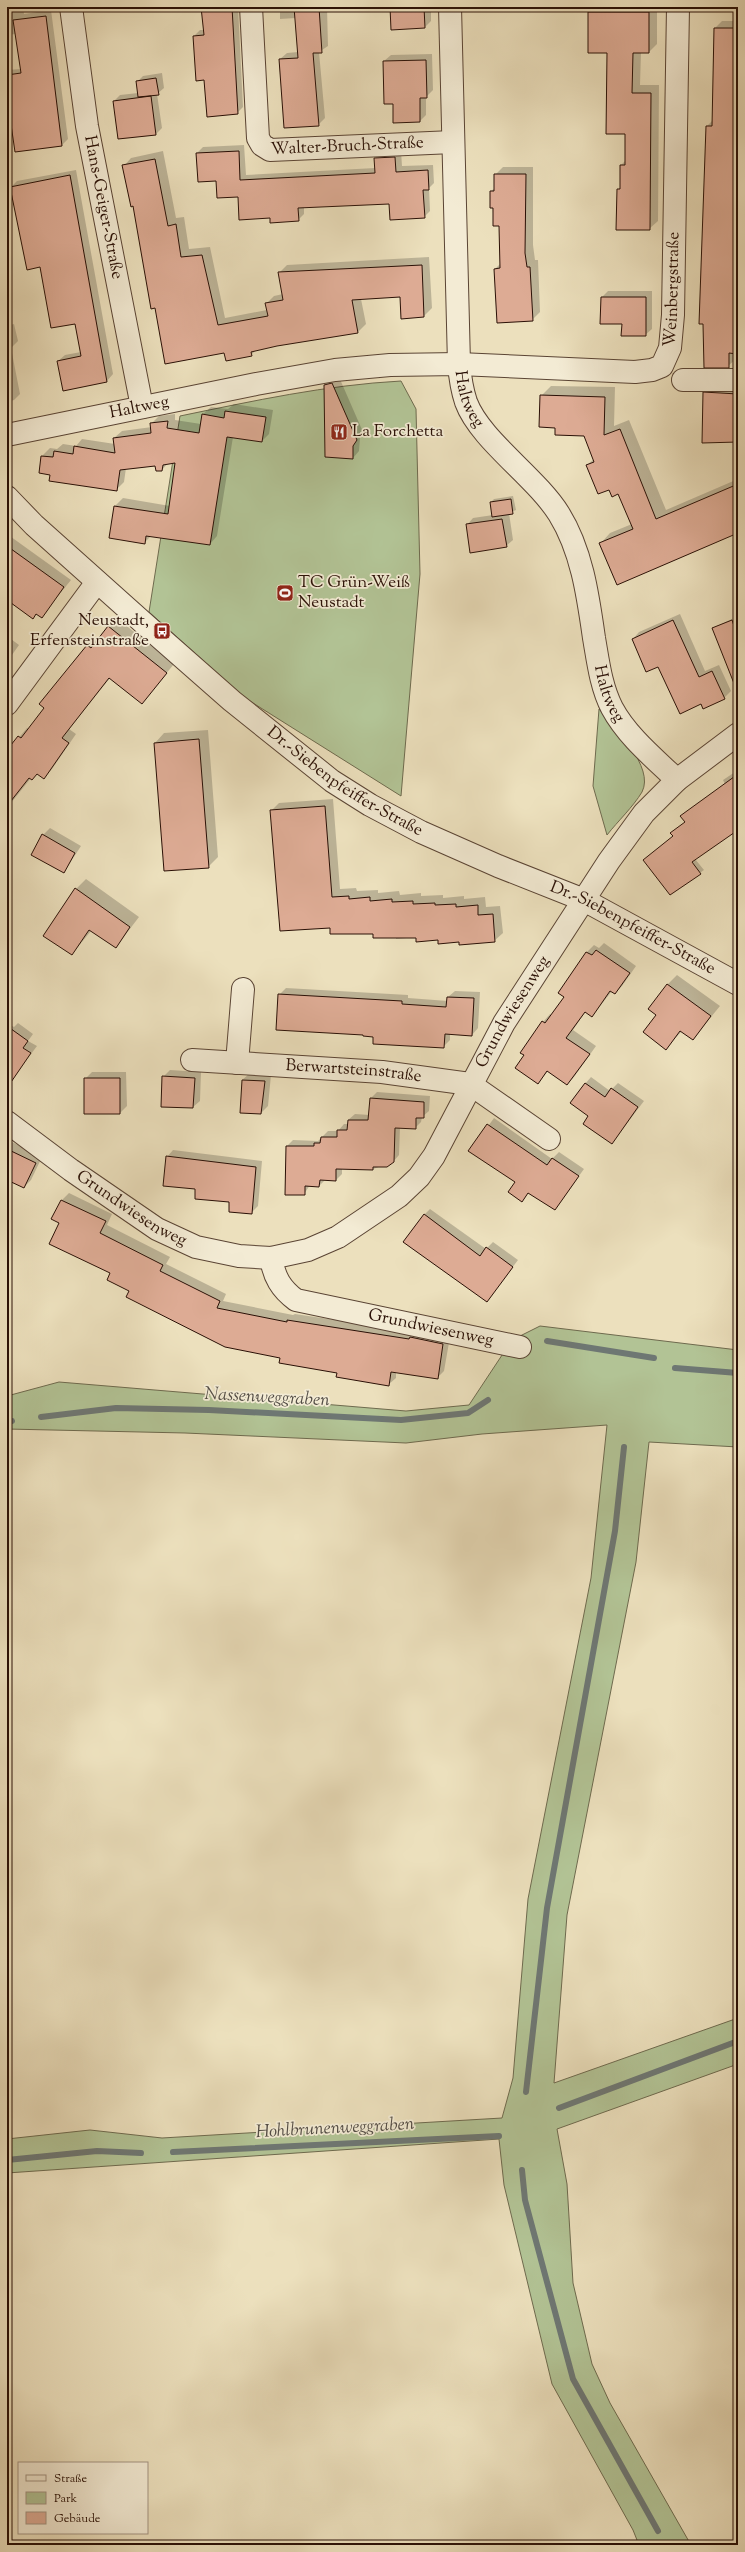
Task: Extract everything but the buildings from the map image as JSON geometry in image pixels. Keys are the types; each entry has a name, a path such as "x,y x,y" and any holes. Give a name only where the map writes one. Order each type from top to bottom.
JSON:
{"street":[{"name":"Hans-Geiger-Straße","path":"71,7 87,126 142,407"},
{"name":"Walter-Bruch-Straße","path":"251,7 258,138 262,145 270,150 453,142"},
{"path":"450,7 459,364"},
{"name":"Weinbergstraße","path":"459,364 635,372 652,370 666,362 672,339 673,315 678,7"},
{"name":"Haltweg","path":"7,435 142,407 335,370 390,365 459,364 461,383 467,404 477,422 540,489 559,513 572,539 587,593 598,665 612,708 641,746 677,780"},
{"path":"683,380 738,380"},
{"name":"Dr.-Siebenpfeiffer-Straße","path":"7,497 97,582 232,700 332,781 370,805 421,832 498,866 584,900 738,984"},
{"path":"7,704 97,582"},
{"name":"Grundwiesenweg","path":"7,1122 71,1170 157,1228 196,1247 239,1256 271,1258 308,1250 338,1237 399,1196 419,1177 434,1156 470,1084 504,1024 584,900 644,813 677,780 738,734"},
{"path":"237,1063 242,989"},
{"name":"Berwartsteinstraße","path":"192,1060 382,1072 470,1084"},
{"path":"470,1084 549,1139"},
{"name":"Grundwiesenweg","path":"271,1258 274,1274 279,1284 296,1300 520,1347"}],"green space":[{"name":"TC Grün-Weiß Neustadt","path":"401,381 416,409 420,574 401,796 245,698 149,612 180,416 262,399 317,390"},
{"path":"599,709 623,737 638,759 643,771 644,782 642,792 638,798 607,835 593,786"},
{"path":"540,1326 738,1350 738,1447 649,1442 636,1562 567,1915 554,2083 738,2018 738,2064 557,2129 567,2184 573,2283 592,2364 610,2403 691,2545 639,2545 633,2530 552,2384 504,2185 499,2139 7,2173 7,2139 90,2130 162,2138 502,2118 513,2078 528,1899 591,1578 607,1425 482,1434 406,1443 185,1433 7,1429 7,1396 59,1382 406,1411 469,1405 512,1340"}],"waterway":[{"name":"Nassenweggraben","path":"547,1341 654,1358"},
{"name":"Nassenweggraben","path":"675,1368 738,1373"},
{"name":"Nassenweggraben","path":"41,1417 116,1408 209,1410 401,1420 468,1413 488,1400"},
{"name":"Nassenweggraben","path":"7,1422 12,1421"},
{"path":"526,2092 547,1908 615,1531 624,1447"},
{"path":"559,2108 738,2041"},
{"name":"Hohlbrunenweggraben","path":"173,2152 499,2136"},
{"name":"Hohlbrunenweggraben","path":"7,2160 97,2151 141,2153"},
{"path":"522,2170 525,2200 573,2379 658,2531"}],"place":[{"name":"La Forchetta","path":"339,432"},
{"name":"TC Grün-Weiß Neustadt","path":"285,593"},
{"name":"Neustadt, Erfensteinstraße","path":"162,631"}]}
